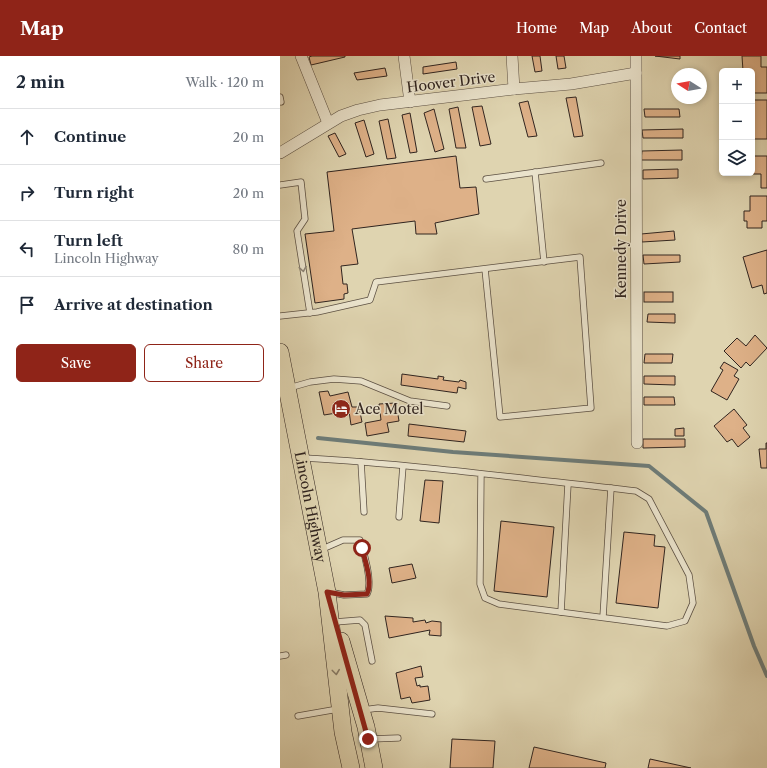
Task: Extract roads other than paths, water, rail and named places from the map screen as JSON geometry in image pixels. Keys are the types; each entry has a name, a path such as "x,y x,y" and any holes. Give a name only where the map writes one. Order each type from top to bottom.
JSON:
{"main road":[{"name":"Lincoln Highway","path":"280,352 327,592 341,709 350,768"},
{"name":"Lincoln Highway","path":"327,592 361,711 374,768"}],"street":[{"path":"302,56 328,123"},
{"path":"404,56 410,102"},
{"path":"512,56 514,89"},
{"name":"Kennedy Drive","path":"636,56 637,443"},
{"name":"Hoover Drive","path":"280,153 341,116 380,105 514,89 571,84 636,73"}],"lane":[{"path":"280,97 280,102"},
{"path":"486,179 601,163"},
{"path":"535,172 544,262"},
{"path":"280,185 301,182 305,219 297,231 310,313"},
{"path":"280,316 310,313 370,300 376,282 580,257 592,408 500,417 485,269"},
{"path":"287,388 310,382 334,379 361,381 410,401 447,406"},
{"path":"301,458 403,466 480,474 568,484 611,488 636,491 649,499 689,575 694,603 685,621 667,626 499,604 485,598 480,584 480,474"},
{"path":"361,462 364,512"},
{"path":"399,517 403,466"},
{"path":"560,612 568,484"},
{"path":"603,618 611,488"},
{"path":"319,550 343,540 360,540 369,579 367,594 344,595 327,592"},
{"path":"335,622 360,620 363,622 365,625 372,660"},
{"path":"361,711 378,708 432,714"},
{"path":"298,716 341,709"},
{"path":"368,739 398,738"}],"waterway":[{"path":"318,438 453,452 649,466 706,512 754,646 767,676"}],"place":[{"name":"Ace Motel","path":"341,409"}]}
